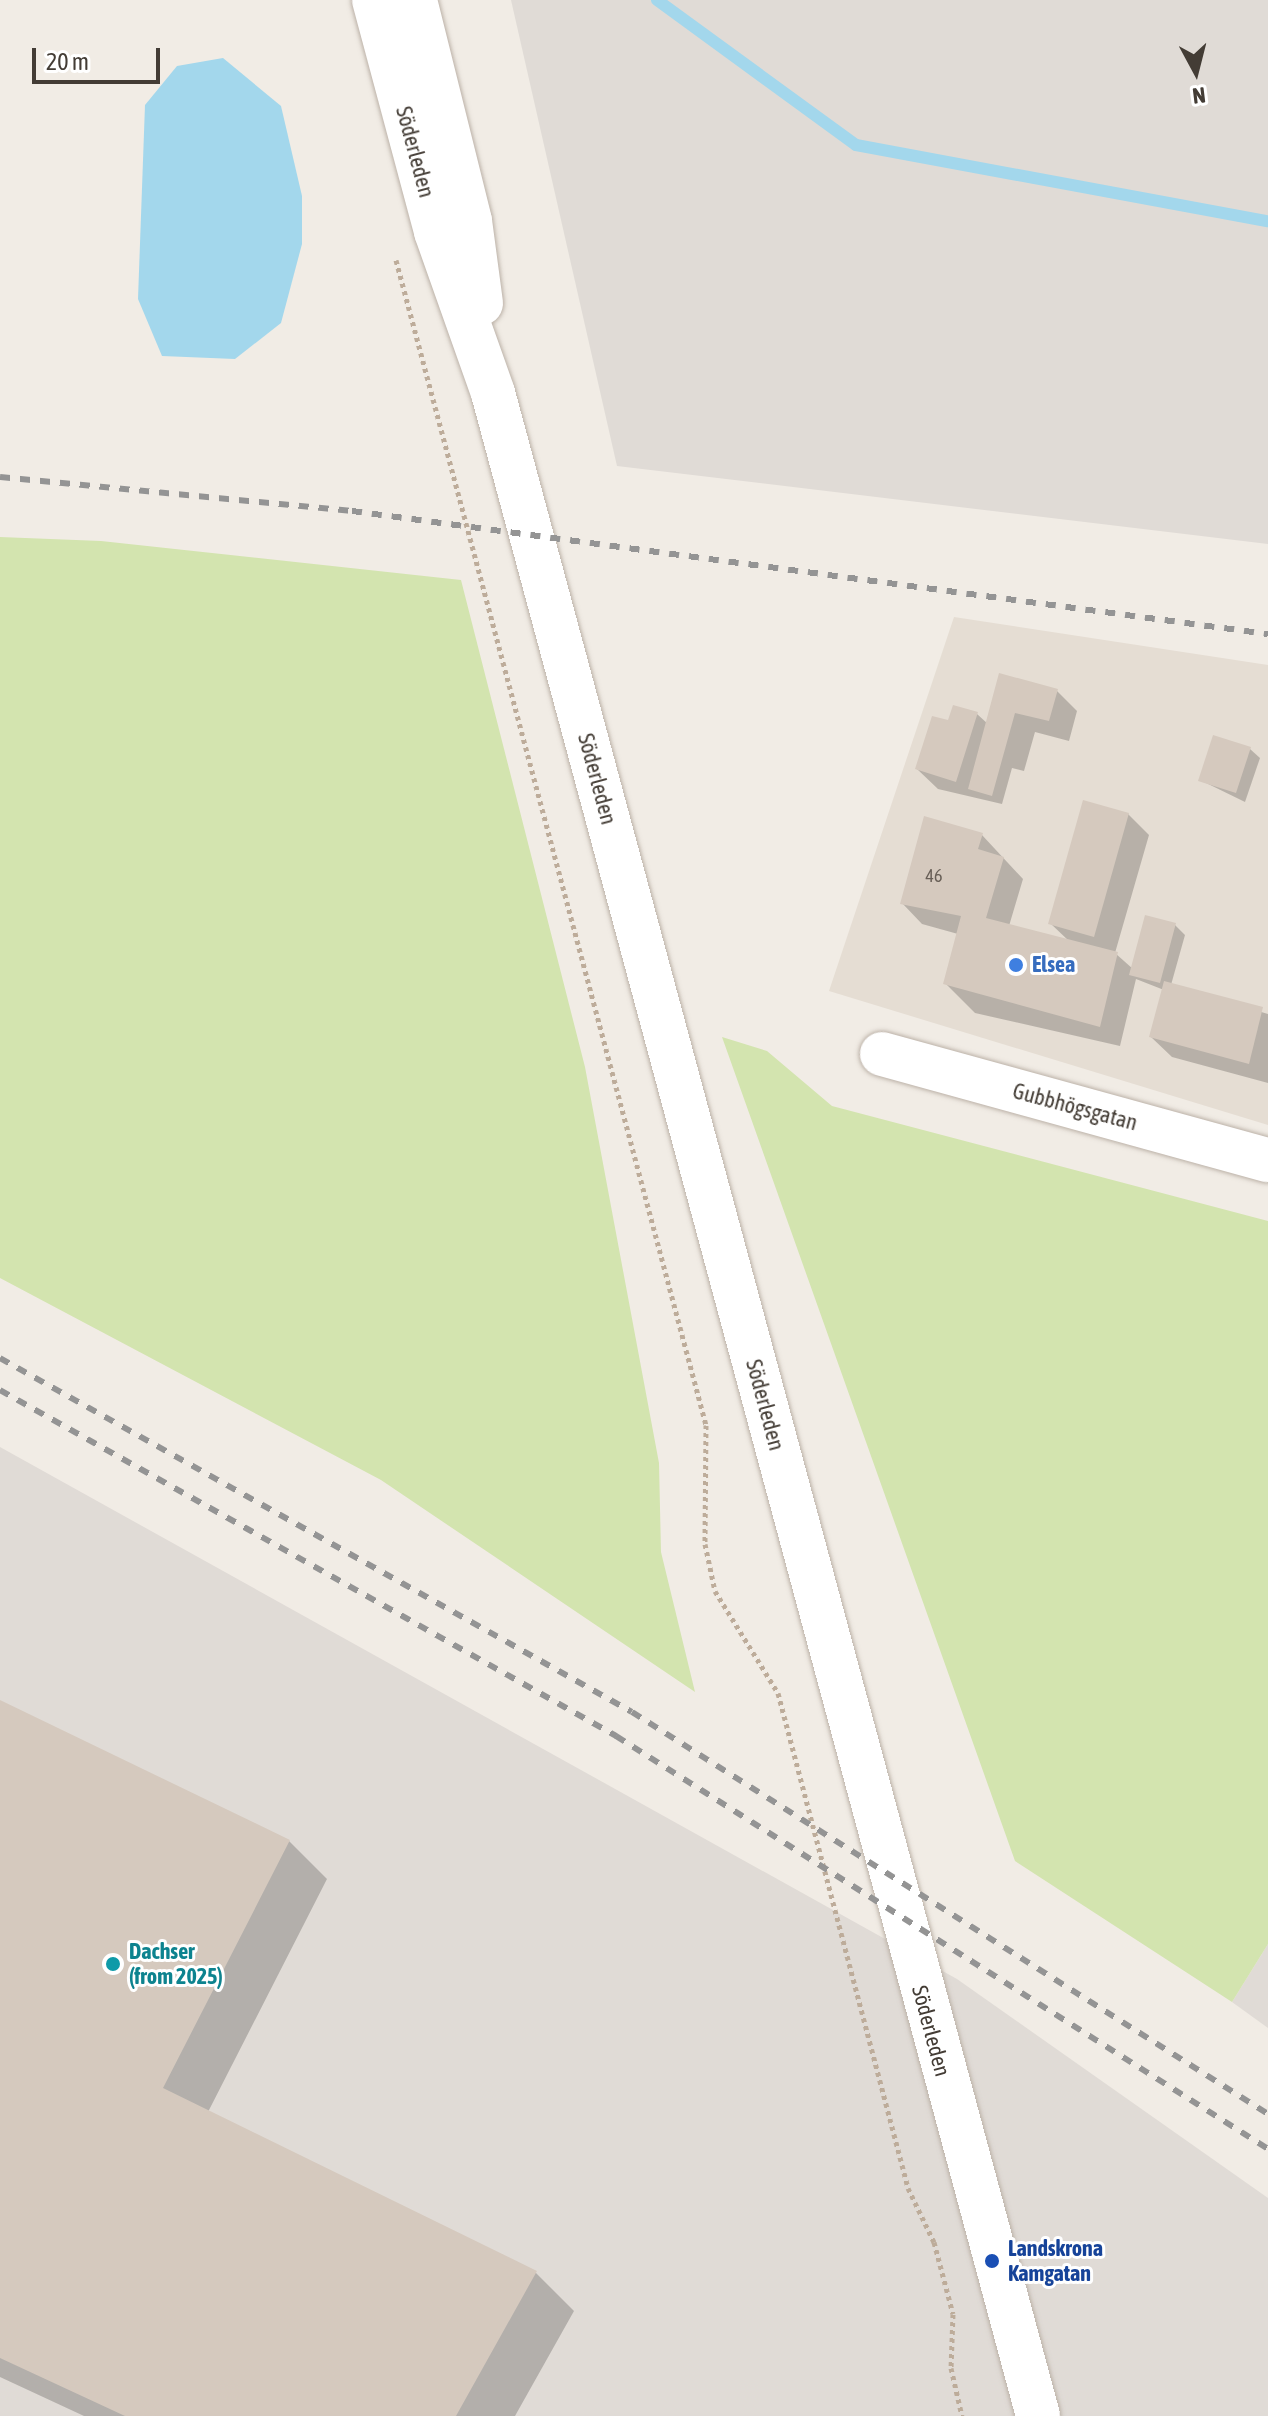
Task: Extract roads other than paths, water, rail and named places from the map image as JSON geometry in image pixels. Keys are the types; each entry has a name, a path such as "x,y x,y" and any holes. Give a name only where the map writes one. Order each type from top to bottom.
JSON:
{"street":[{"name":"Söderleden","path":"374,0 436,232 493,393 1038,2416"},
{"name":"Söderleden","path":"415,0 470,221 493,393"},
{"name":"Gubbhögsgatan","path":"882,1054 1268,1160"}],"water":[{"path":"223,58 281,106 302,196 302,244 281,323 235,359 162,356 138,299 145,105 177,66"}],"waterway":[{"path":"657,0 856,145 1268,221"}],"railway":[{"path":"0,477 352,511 1268,634"},
{"path":"0,1358 632,1712 1268,2114"},
{"path":"0,1390 616,1736 1268,2149"}],"place":[{"name":"Elsea","path":"1016,965"},
{"name":"Dachser (from 2025)","path":"113,1964"},
{"name":"Landskrona Kamgatan","path":"992,2261"}]}
